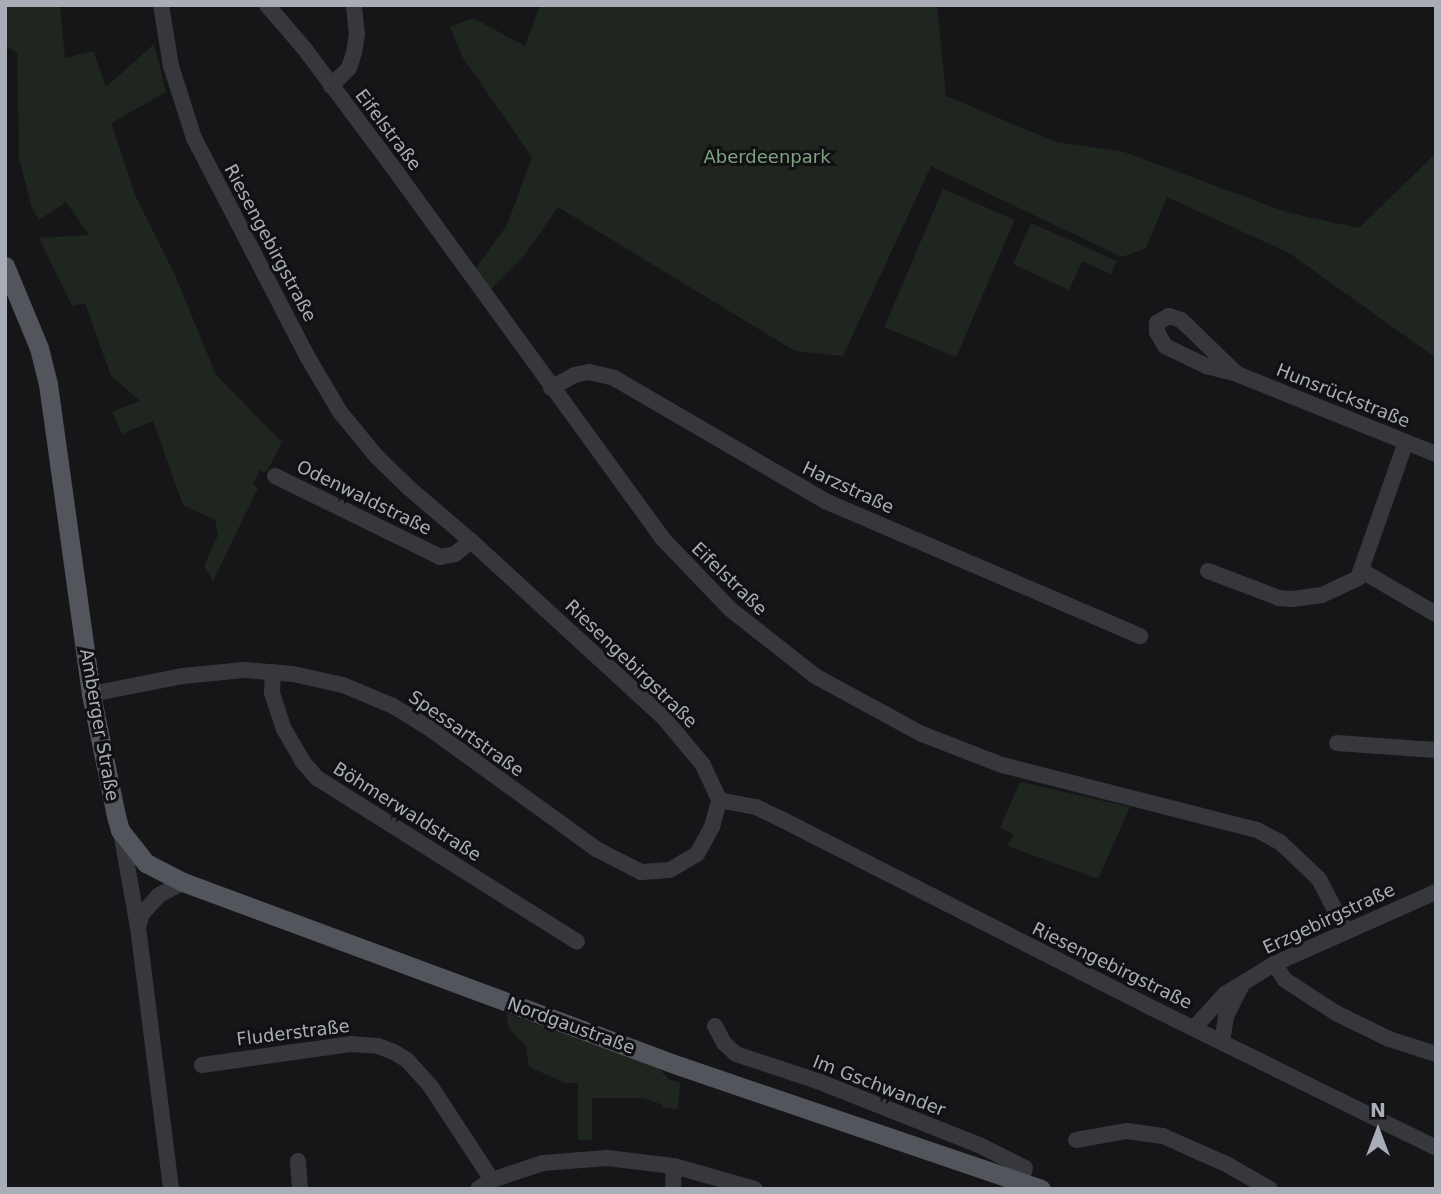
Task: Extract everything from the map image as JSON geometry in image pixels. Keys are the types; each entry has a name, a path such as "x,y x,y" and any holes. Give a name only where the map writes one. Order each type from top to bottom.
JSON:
{"main road":[{"name":"Amberger Straße","path":"5,266 39,348 48,384 91,694 103,764 120,830"},
{"name":"Nordgaustraße","path":"120,830 146,863 183,882 680,1066 1041,1189"}],"street":[{"name":"Riesengebirgstraße","path":"161,5 171,66 194,138 340,412 377,457 664,718 703,765 719,800 756,807 781,819 1436,1148"},
{"name":"Eifelstraße","path":"267,5 331,86 662,538 692,573 773,646 815,676 895,722 1002,765 1257,830 1281,843 1319,879 1346,931"},
{"path":"331,86 349,68 354,53 357,35 354,5"},
{"name":"Hunsrückstraße","path":"1237,374 1181,320 1169,316 1157,323 1157,332 1165,346 1206,366 1237,374 1436,454"},
{"name":"Harzstraße","path":"551,388 573,375 589,372 614,378 825,501 1140,636"},
{"path":"1208,571 1279,598 1293,599 1322,595 1358,578 1406,442"},
{"name":"Odenwaldstraße","path":"275,476 440,557 455,554 471,541"},
{"path":"1362,571 1436,614"},
{"name":"Spessartstraße","path":"91,694 183,676 244,670 273,672 343,685 393,706 429,728 596,849 641,872 670,870 697,854 712,827 719,800"},
{"name":"Böhmerwaldstraße","path":"273,672 272,693 284,729 303,762 317,778 578,942"},
{"path":"1337,743 1436,750"},
{"name":"Amberger Straße","path":"120,830 138,927 171,1189"},
{"path":"138,927 142,914 159,895 183,882"},
{"name":"Erzgebirgstraße","path":"1195,1028 1225,994 1274,964 1436,892"},
{"path":"1274,964 1285,980 1336,1013 1389,1039 1436,1054"},
{"path":"1222,1042 1226,1016 1241,986"},
{"name":"Im Gschwander","path":"715,1026 724,1043 736,1054 820,1082 1004,1157 1025,1168 1021,1181"},
{"name":"Fluderstraße","path":"202,1065 351,1044 378,1046 394,1052 407,1060 431,1087 492,1180"},
{"path":"1076,1140 1127,1130 1163,1136 1228,1165 1270,1189"},
{"path":"478,1189 492,1180 560,1160 607,1158 674,1166 755,1189"},
{"path":"298,1161 300,1189"},
{"path":"673,1189 674,1166"}],"green space":[{"path":"5,5 60,5 65,58 93,51 106,87 154,44 166,92 111,123 136,197 175,275 216,375 282,442 266,473 260,470 253,484 258,488 213,581 204,566 218,535 215,520 183,505 153,421 122,434 112,412 140,401 111,376 85,303 72,306 39,238 89,235 66,202 39,220 32,208 19,158 17,53 5,45"},
{"name":"Aberdeenpark","path":"540,5 937,5 946,96 1056,142 1124,152 1289,213 1359,228 1436,153 1436,358 1289,253 1167,197 1146,248 1122,257 931,166 843,356 795,351 558,207 524,256 491,289 476,268 507,225 532,157 463,58 450,27 473,18 525,46"},
{"path":"943,189 1015,219 956,358 884,327"},
{"path":"1031,223 1117,261 1111,274 1082,261 1069,290 1013,264"},
{"path":"1020,782 1130,807 1098,879 1008,846 1013,834 1000,828"},
{"path":"506,1013 658,1068 670,1080 680,1083 678,1109 663,1108 663,1105 643,1098 592,1098 592,1140 578,1140 578,1083 565,1083 529,1067 526,1046 509,1029"}]}
